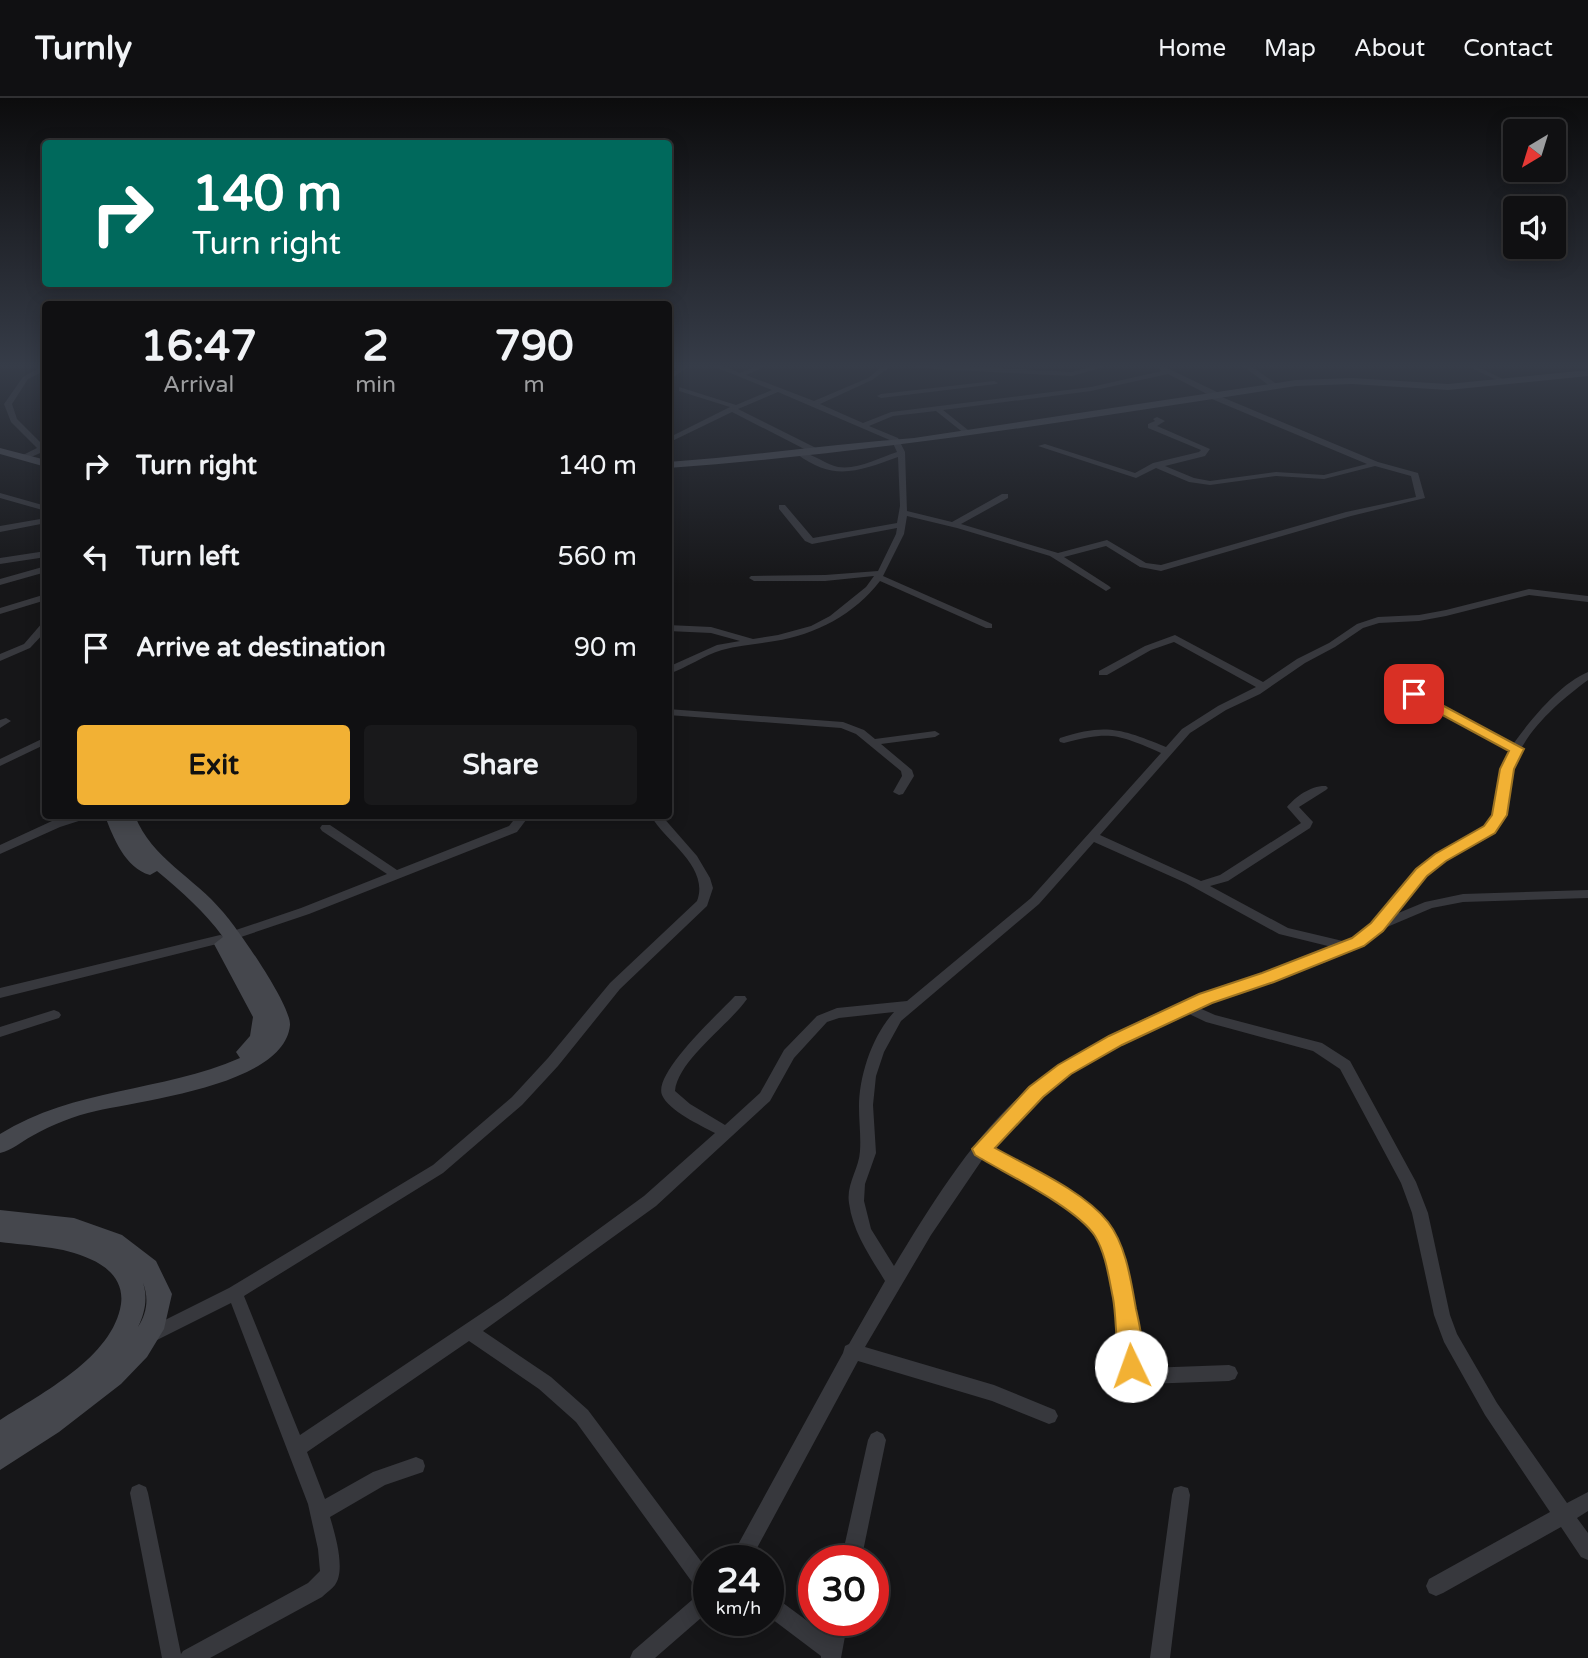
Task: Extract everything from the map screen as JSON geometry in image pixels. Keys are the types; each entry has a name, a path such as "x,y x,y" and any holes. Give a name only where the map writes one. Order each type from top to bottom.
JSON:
{"main road":[{"path":"877,439 885,447"},
{"path":"672,466 885,447 921,439"},
{"path":"0,453 38,455"},
{"path":"0,453 38,455"},
{"path":"0,453 38,455"},
{"path":"0,1133 82,1096 230,1063 256,1044 264,1031 263,1017 209,906 119,835 114,819"},
{"path":"128,819 134,846"},
{"path":"0,1145 32,1126 76,1107 214,1077 243,1065 264,1050 277,1035 279,1016 226,938"},
{"path":"0,1219 75,1227 121,1245 138,1256 151,1272 159,1289 160,1312 150,1335 132,1357 102,1384 0,1457"},
{"path":"0,1232 76,1244 100,1252 123,1268 134,1285 132,1317 123,1336 85,1375 0,1435"}],"street":[{"path":"27,439 38,455"},
{"path":"792,439 817,452"},
{"path":"672,669 720,647 798,634 825,623 864,595 880,575 904,513 885,447 877,439"},
{"path":"1042,446 1136,476 1154,465 1202,454 1206,449 1182,439"},
{"path":"1057,556 1107,543 1143,565 1161,568 1349,514 1421,498 1415,475 1375,464 1316,439"},
{"path":"801,454 827,469 844,472 885,447"},
{"path":"1159,465 1192,480 1210,483 1276,474 1324,477 1375,464"},
{"path":"0,495 42,508"},
{"path":"954,524 1005,496"},
{"path":"782,507 812,541 901,525"},
{"path":"904,513 954,524 1057,556 1106,588"},
{"path":"0,529 42,521"},
{"path":"0,561 42,555"},
{"path":"0,582 42,570"},
{"path":"754,578 808,579 880,575 989,626"},
{"path":"893,1280 863,1230 855,1189 868,1153 866,1104 869,1076 877,1052 896,1018 1035,901 1166,751 1199,721 1264,687 1301,661 1360,626 1378,620 1419,618 1457,611 1529,592 1588,599"},
{"path":"0,611 42,598"},
{"path":"672,628 711,630 753,642"},
{"path":"0,658 27,646 42,629"},
{"path":"1103,673 1148,648 1175,638 1264,687"},
{"path":"1377,927 1422,873 1440,857 1490,829 1496,822 1503,803 1507,769 1517,749 1557,697 1588,675"},
{"path":"1414,694 1517,749"},
{"path":"672,712 843,725 874,743 908,773 899,792"},
{"path":"1063,740 1087,732 1110,730 1166,751"},
{"path":"874,743 935,734"},
{"path":"0,763 42,742"},
{"path":"1199,885 1224,878 1306,825 1307,822 1293,807 1297,801 1322,788"},
{"path":"0,850 56,824 74,819"},
{"path":"0,993 226,938 305,911 513,829 519,819"},
{"path":"123,1336 150,1335 236,1293 401,1193 463,1150 540,1077 624,977 696,911 706,894 706,882 658,819"},
{"path":"326,828 396,875"},
{"path":"1091,836 1199,885 1284,931 1348,947"},
{"path":"748,1545 808,1437 851,1351 950,1191 982,1149 1036,1092 1065,1069 1115,1040 1186,1007 1348,947 1377,927 1429,905 1463,898 1588,894"},
{"path":"726,1133 680,1104 668,1092 668,1085 679,1067 740,999"},
{"path":"298,1447 627,1220 765,1097 789,1054 822,1019 837,1013 909,1006"},
{"path":"1186,1007 1211,1018 1317,1047 1345,1065 1408,1182 1422,1223 1442,1315 1450,1337 1491,1409 1588,1550"},
{"path":"0,1032 54,1015"},
{"path":"982,1149 1070,1201 1100,1227 1108,1240 1118,1273 1134,1370 1145,1376 1229,1373"},
{"path":"190,1658 314,1590 328,1578 330,1559 298,1447 274,1398 236,1293"},
{"path":"469,1331 545,1383 582,1416 693,1567"},
{"path":"851,1351 994,1393 1049,1416"},
{"path":"854,1545 877,1440"},
{"path":"319,1513 380,1478 416,1466"},
{"path":"139,1493 172,1658"},
{"path":"1160,1658 1181,1495"},
{"path":"1436,1586 1588,1501"},
{"path":"640,1658 693,1612"},
{"path":"784,1617 832,1655 835,1636"}],"route":[{"path":"1131,1366 1128,1324 1118,1273 1108,1240 1100,1227 1070,1201 982,1149 1036,1092 1065,1069 1115,1040 1206,998 1268,978 1358,942 1377,927 1412,882 1440,857 1490,829 1500,815 1507,769 1517,749 1414,694"}]}
